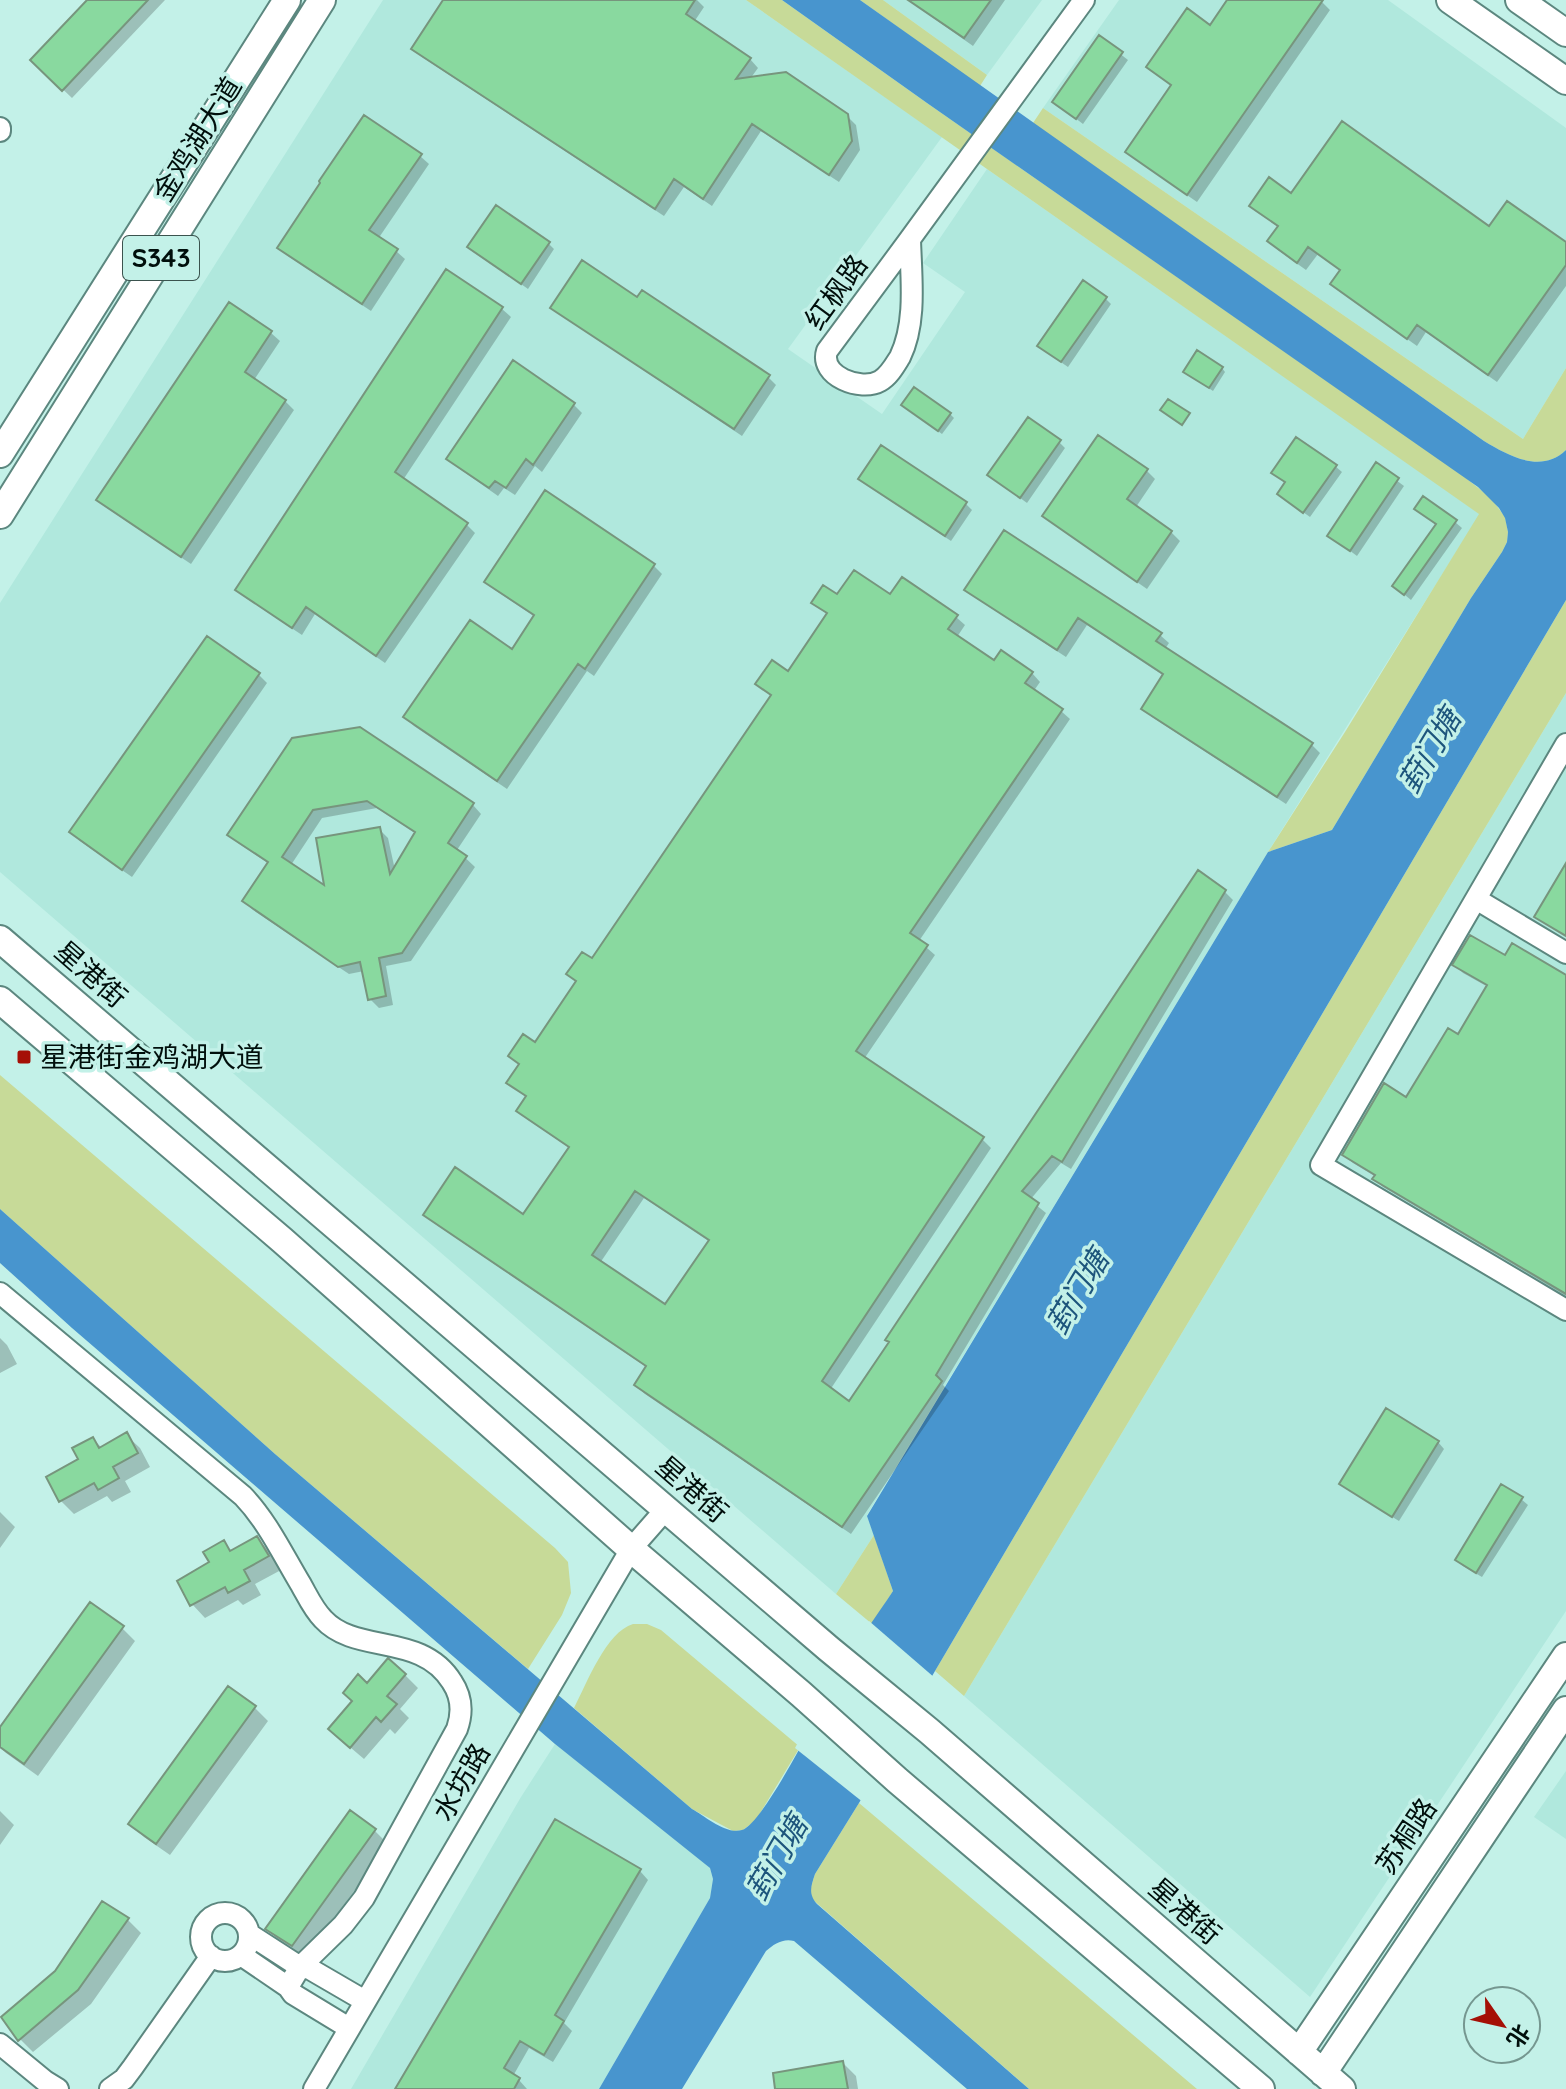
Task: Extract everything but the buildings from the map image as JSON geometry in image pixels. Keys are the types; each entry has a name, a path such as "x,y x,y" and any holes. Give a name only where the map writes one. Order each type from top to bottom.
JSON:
{"main road":[{"name":"金鸡湖大道","path":"0,454 287,0"},
{"name":"金鸡湖大道","path":"0,515 322,0"},
{"path":"1450,0 1566,81"},
{"path":"1519,0 1566,33"},
{"name":"星港街","path":"0,939 829,1649 929,1731 1333,2081"},
{"path":"0,1000 282,1240 897,1780 1261,2089"},
{"name":"苏桐路","path":"1299,2052 1566,1656"},
{"path":"1333,2081 1354,2028 1566,1710"},
{"path":"1327,2010 1354,2028"}],"street":[{"name":"红枫路","path":"910,239 911,309 907,339 901,353 888,374 877,382 861,385 843,380 827,365 827,351 1084,0"},
{"path":"1566,744 1321,1165 1566,1310"},
{"path":"1476,899 1566,953"},
{"path":"0,1293 243,1496 258,1512 324,1621 344,1634 422,1655 444,1671 457,1691 461,1711 457,1729 364,1898 343,1925 300,1967 288,1987"},
{"name":"水坊路","path":"314,2089 631,1549 666,1509"},
{"path":"227,1912 238,1916 246,1924 248,1946 241,1955 226,1961 211,1956 201,1942 201,1931 207,1921 216,1914 227,1912"},
{"path":"249,1934 300,1967 310,1969 365,2001"},
{"path":"241,1955 288,1987 293,1994 349,2028"},
{"path":"110,2089 124,2079 211,1956"},
{"path":"0,2044 58,2089"}],"shaded area":[{"path":"383,0 746,0 942,137 788,349 882,414 965,292 923,263 987,169 1480,514 1268,852 867,1515 874,1535 836,1594 0,872 0,603"},
{"path":"883,0 1042,0 987,75"},
{"path":"1119,0 1388,0 1566,128 1566,368 1523,439 1043,108"},
{"path":"1566,693 1566,1611 1310,1997 964,1696"},
{"path":"555,1744 698,1857 710,1868 713,1879 710,1898 599,2089 351,2089 521,1797"},
{"path":"1566,1771 1566,1839 1534,1817"}],"green space":[{"path":"746,0 782,0 1462,475 1491,498 1505,517 1508,532 1502,552 1471,598 1332,830 1268,852 1479,514"},
{"path":"860,0 883,0 987,75 980,86"},
{"path":"1043,108 1523,439 1566,368 1566,450 1546,461 1536,462 1514,457 1484,441 1033,123"},
{"path":"1566,600 1566,693 964,1696 935,1671"},
{"path":"0,1075 568,1562 571,1593 562,1615 528,1669 275,1454 0,1209"},
{"path":"874,1535 893,1591 872,1624 836,1594"},
{"path":"633,1624 647,1624 661,1630 800,1747 756,1820 743,1830 733,1831 692,1809 574,1708 606,1648 623,1629"},
{"path":"859,1803 1197,2089 1029,2089 812,1899 810,1890 815,1874"}],"water":[{"name":"葑门塘","path":"782,0 860,0 1484,441 1514,457 1536,462 1556,457 1566,450 1566,600 815,1874 811,1893 817,1904 1029,2089 967,2089 794,1941 786,1940 766,1951 682,2089 599,2089 710,1898 713,1879 710,1868 555,1744 0,1263 0,1209 275,1454 692,1809 736,1831 752,1822 765,1806 848,1659 893,1591 867,1516 1268,852 1332,830 1471,598 1502,552 1508,532 1499,508 1478,487"}],"pier":[{"path":"869,1621 935,1678 864,1803 795,1748 840,1664"}],"place":[{"name":"星港街金鸡湖大道","path":"24,1057"}]}
